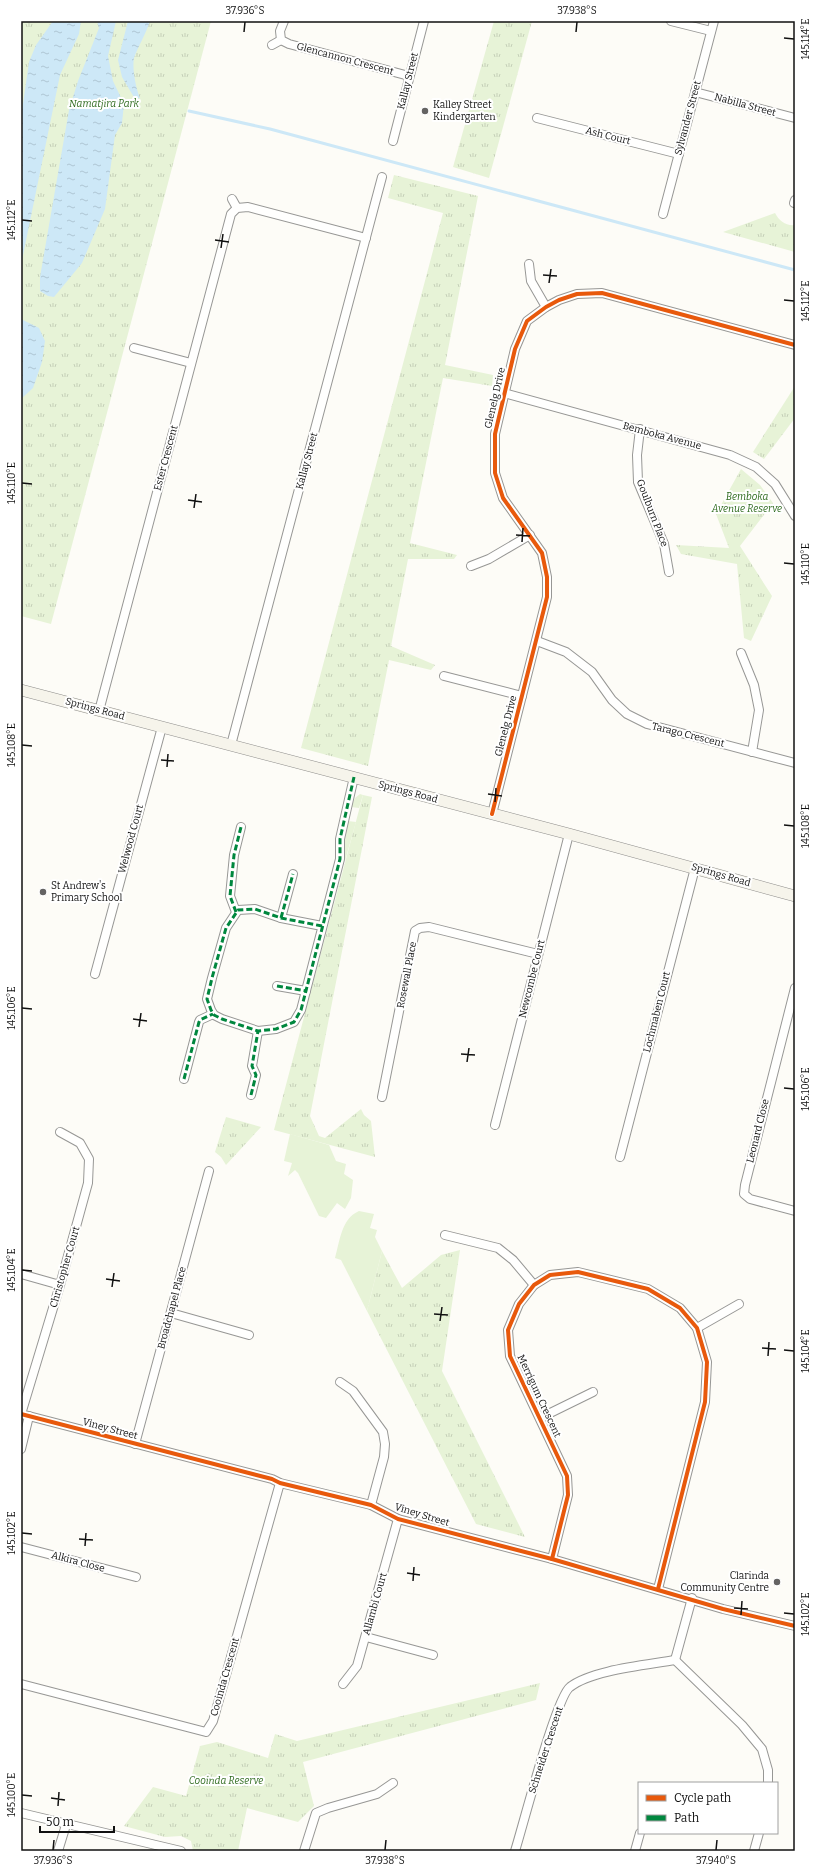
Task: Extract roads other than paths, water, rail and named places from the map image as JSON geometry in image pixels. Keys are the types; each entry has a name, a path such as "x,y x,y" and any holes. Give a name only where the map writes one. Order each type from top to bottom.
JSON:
{"main road":[{"name":"Springs Road","path":"21,690 569,834 795,896"}],"street":[{"path":"272,44 280,40 280,32 284,21"},
{"name":"Kallay Street","path":"393,141 424,21"},
{"path":"671,21 711,31"},
{"name":"Sylvander Street","path":"662,214 714,21"},
{"name":"Glencannon Crescent","path":"280,40 289,44 409,76"},
{"name":"Nabilla Street","path":"695,92 795,118"},
{"name":"Ash Court","path":"537,118 679,154"},
{"name":"Kallay Street","path":"231,745 382,177"},
{"path":"232,199 237,208 248,207 366,238"},
{"name":"Ester Crescent","path":"99,711 229,221 231,214 237,208"},
{"path":"529,264 532,282 546,307"},
{"name":"Glenelg Drive","path":"492,814 522,696 538,641 547,597 547,577 542,553 503,498 495,473 494,434 515,349 527,321 546,307 577,294 602,293 795,345"},
{"path":"134,348 191,363"},
{"name":"Bemboka Avenue","path":"504,393 730,454 756,467 775,484 795,516"},
{"name":"Goulburn Place","path":"640,429 637,455 638,482 664,544 669,572"},
{"path":"471,566 489,559 530,535"},
{"name":"Tarago Crescent","path":"538,641 566,652 592,672 612,700 627,714 646,724 795,763"},
{"path":"741,653 754,685 759,710 752,752"},
{"path":"444,676 522,696"},
{"name":"Welwood Court","path":"95,974 162,727"},
{"path":"322,926 281,918 255,909 238,910 226,928 207,999 208,1006 213,1014 222,1019 258,1031 276,1029 294,1022 301,1010 340,859 340,840 354,778"},
{"path":"236,912 230,896 234,855 241,827"},
{"name":"Newcombe Court","path":"495,1125 569,834"},
{"name":"Lochmaben Court","path":"620,1157 695,868"},
{"path":"281,918 293,874"},
{"name":"Rosewall Place","path":"382,1097 415,931 420,928 429,927 538,954"},
{"path":"277,986 306,991"},
{"name":"Leonard Close","path":"795,988 791,1017 745,1185 744,1194 750,1199 795,1211"},
{"path":"184,1079 200,1020 213,1014"},
{"path":"251,1095 256,1075 252,1066 258,1031"},
{"name":"Christopher Court","path":"24,1414 88,1183 88,1159 80,1143 60,1132"},
{"name":"Broadchapel Place","path":"135,1444 209,1171"},
{"path":"445,1235 498,1248 513,1260 534,1285"},
{"name":"Merrigum Crescent","path":"552,1559 568,1495 567,1476 510,1356 508,1330 519,1304 534,1285 550,1275 578,1272 648,1289 680,1308 697,1328 707,1362 705,1402 658,1589"},
{"path":"21,1274 60,1285"},
{"path":"697,1328 739,1304"},
{"path":"171,1313 249,1335"},
{"path":"340,1382 353,1390 383,1432 385,1444 384,1457 371,1505"},
{"path":"540,1418 593,1392"},
{"path":"21,1449 24,1414"},
{"name":"Viney Street","path":"24,1414 272,1479 280,1483 371,1505 398,1519 552,1559 692,1598 724,1609 795,1626"},
{"name":"Cooinda Crescent","path":"21,1684 206,1732 213,1721 280,1483"},
{"name":"Allambi Court","path":"343,1684 357,1666 398,1519"},
{"name":"Alkira Close","path":"21,1547 136,1577"},
{"path":"692,1598 675,1660 742,1725 762,1749 768,1770 768,1782"},
{"path":"366,1637 433,1655"},
{"name":"Schneider Crescent","path":"515,1851 556,1713 568,1688 588,1676 675,1660"},
{"path":"304,1851 316,1813 328,1808 377,1794 392,1783"},
{"path":"21,1813 181,1851"},
{"path":"58,1851 66,1824"},
{"path":"635,1851 640,1834"},
{"path":"754,1851 759,1834"}],"water":[{"path":"53,21 81,21 79,34 60,75 21,265 21,118 29,62 36,45"},
{"path":"97,21 116,21 108,56 113,81 124,104 122,123 115,135 105,209 82,263 54,297 48,296 40,291 40,277 69,110 78,81 99,28"},
{"path":"128,21 150,21 134,58 135,78 140,98 135,99 122,77 118,60"},
{"path":"21,319 39,328 45,341 42,362 33,388 21,399"}],"waterway":[{"path":"189,111 270,129 795,270"}],"place":[{"name":"Kalley Street Kindergarten","path":"425,111"},
{"name":"St Andrew's Primary School","path":"43,892"},
{"name":"Clarinda Community Centre","path":"777,1582"}],"park label":[{"name":"Namatjira Park","path":"104,104"},
{"name":"Bemboka Avenue Reserve","path":"747,502"},
{"name":"Cooinda Reserve","path":"226,1781"}]}
